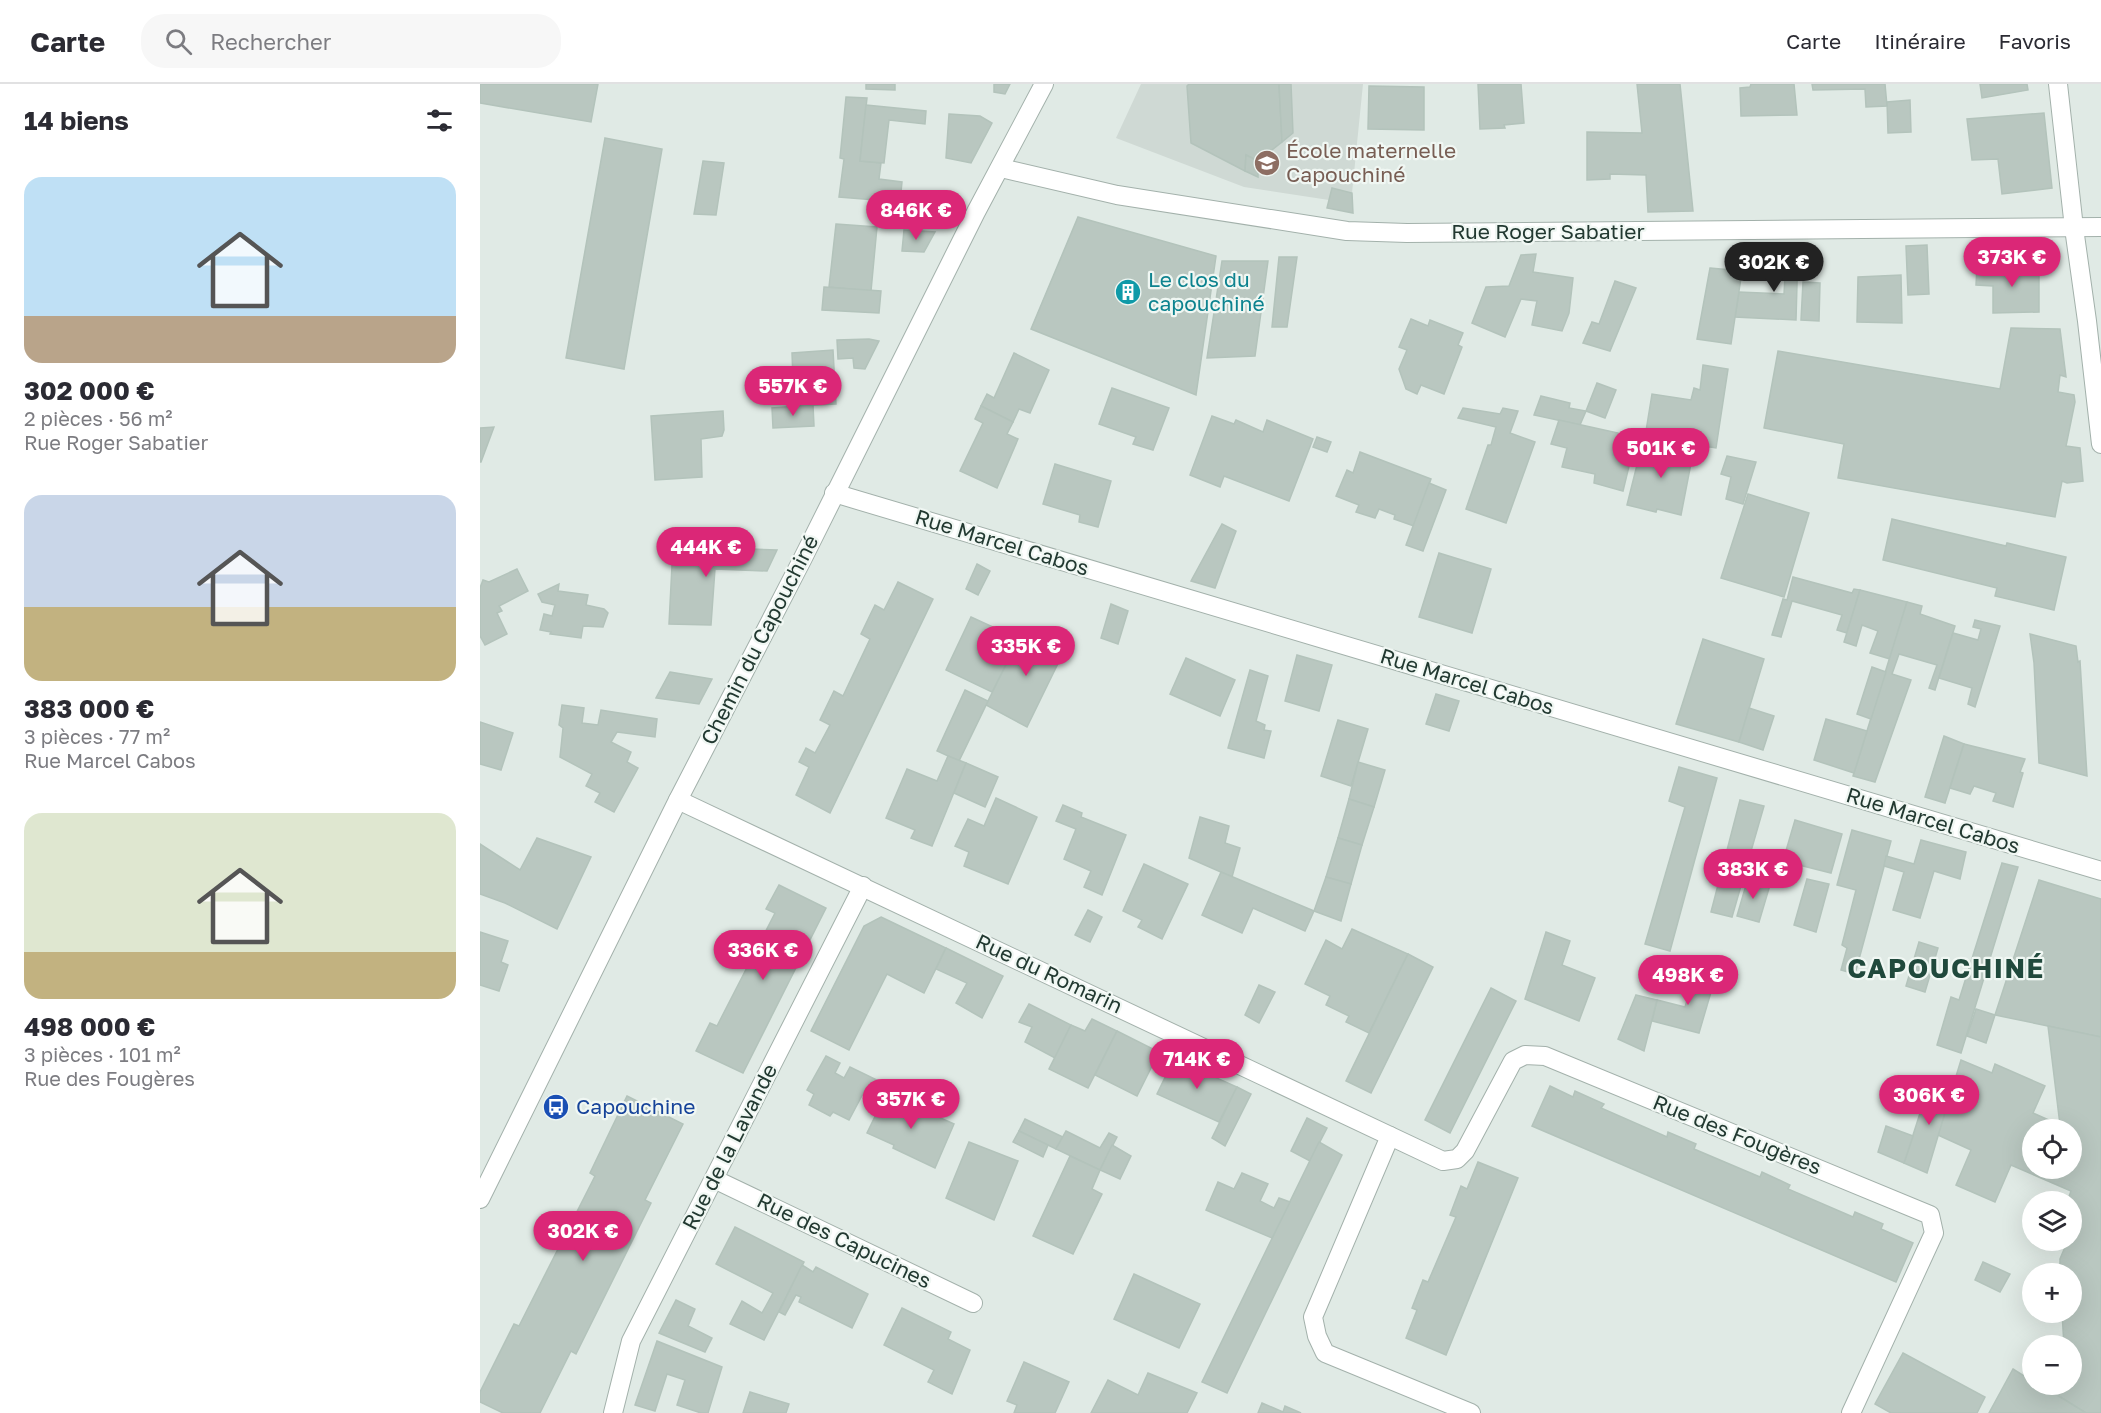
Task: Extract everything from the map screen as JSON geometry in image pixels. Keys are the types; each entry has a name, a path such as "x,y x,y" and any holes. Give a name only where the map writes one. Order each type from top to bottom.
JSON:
{"street":[{"name":"Chemin du Capouchiné","path":"480,1199 485,1176 803,558 976,212 1044,84"},
{"path":"2058,84 2101,444"},
{"name":"Rue Roger Sabatier","path":"1001,168 1117,195 1347,231 1407,233 2101,227"},
{"name":"Rue Marcel Cabos","path":"834,493 2101,872"},
{"name":"Rue du Romarin","path":"678,800 1390,1136"},
{"name":"Rue de la Lavande","path":"613,1413 631,1341 863,886"},
{"name":"Rue des Fougères","path":"1390,1136 1443,1161 1457,1159 1465,1151 1513,1061 1526,1055 1545,1056 1930,1215 1934,1233 1851,1413"},
{"path":"1390,1136 1313,1317 1317,1336 1325,1353 1471,1413"},
{"name":"Rue des Capucines","path":"714,1179 974,1303"}],"shaded area":[{"name":"École maternelle Capouchiné","path":"1141,84 1363,84 1352,193 1332,188 1329,200 1244,187 1116,138"}],"building":[{"path":"480,84 598,84 591,122 480,103"},
{"path":"866,84 895,84 895,90 866,89"},
{"path":"994,84 1010,84 1005,94 994,92"},
{"path":"1189,84 1279,84 1282,142 1258,161 1246,155 1245,171 1191,143 1187,86"},
{"path":"1279,84 1291,84 1293,133 1282,142"},
{"path":"1478,84 1521,84 1524,123 1504,125 1505,128 1480,129"},
{"path":"1637,84 1680,84 1693,211 1648,212 1646,175 1610,174 1610,179 1587,180 1587,132 1642,133"},
{"path":"1751,84 1794,84 1797,115 1741,116 1740,88 1750,87"},
{"path":"1812,84 1885,84 1887,106 1866,107 1865,89 1813,90"},
{"path":"1980,84 2027,84 2028,90 1982,98"},
{"path":"1369,86 1424,87 1424,130 1368,129"},
{"path":"846,97 867,98 860,161 881,163 879,179 902,182 900,202 839,197 844,159 840,158"},
{"path":"1910,100 1911,132 1888,133 1887,102"},
{"path":"866,105 926,111 925,124 889,120 884,163 860,161"},
{"path":"2044,113 2052,188 2002,194 1998,159 1972,160 1967,119"},
{"path":"949,114 980,116 992,123 971,163 946,158"},
{"path":"605,138 662,149 624,369 566,358"},
{"path":"1246,155 1258,161 1258,177 1245,171"},
{"path":"703,161 724,163 716,215 694,214"},
{"path":"1332,188 1352,193 1353,213 1327,208"},
{"path":"883,201 909,204 906,224 881,221"},
{"name":"Le clos du capouchiné","path":"1078,217 1216,256 1196,395 1031,329"},
{"path":"836,224 877,227 871,291 829,287"},
{"path":"904,230 935,232 924,252 902,251"},
{"path":"1927,245 1929,294 1908,295 1906,246"},
{"path":"1775,249 1798,249 1796,320 1735,317 1739,292 1784,294 1785,275 1774,274"},
{"path":"1536,254 1533,272 1573,278 1569,313 1562,331 1532,325 1537,301 1521,299 1505,337 1472,323 1486,287 1509,286 1521,255"},
{"path":"1279,257 1297,257 1287,327 1272,327"},
{"path":"1222,261 1268,261 1255,356 1207,358"},
{"path":"1977,267 2039,267 2039,312 1993,313 1993,286 1976,285"},
{"path":"1710,268 1742,271 1731,344 1697,339"},
{"path":"1901,275 1902,323 1857,322 1858,277"},
{"path":"1615,281 1636,288 1610,351 1583,343 1592,322 1599,324"},
{"path":"1803,282 1820,283 1819,321 1801,320"},
{"path":"824,287 881,291 879,313 822,310"},
{"path":"1411,319 1428,326 1430,320 1463,333 1458,345 1462,347 1444,394 1421,385 1417,394 1406,389 1399,369 1407,350 1399,347"},
{"path":"2011,328 2060,329 2066,377 2060,375 2058,392 2074,395 2075,402 2066,446 2080,448 2083,481 2067,483 2062,481 2055,517 1838,478 1844,444 1764,428 1778,351 2000,389"},
{"path":"837,340 879,341 865,369 854,368 853,358 838,359"},
{"path":"833,350 836,404 794,406 792,353"},
{"path":"1014,353 1049,370 1030,413 1019,409 1013,422 981,406 987,394 994,398"},
{"path":"1703,365 1728,369 1716,448 1645,437 1652,394 1691,400 1694,388 1700,390"},
{"path":"1597,383 1616,390 1605,418 1586,411"},
{"path":"1112,388 1169,408 1153,450 1133,444 1136,437 1099,424"},
{"path":"1541,396 1570,403 1569,408 1586,411 1580,425 1534,415"},
{"path":"813,405 814,426 773,428 772,408"},
{"path":"981,406 1013,422 1007,434 1018,439 997,488 960,471 983,423 975,419"},
{"path":"1463,408 1500,414 1503,408 1518,411 1510,433 1535,442 1506,523 1466,509 1496,427 1458,418"},
{"path":"723,411 722,436 701,439 702,477 655,480 651,416"},
{"path":"1212,416 1234,424 1236,420 1263,432 1267,420 1313,439 1289,501 1224,476 1220,487 1190,475"},
{"path":"1559,420 1618,433 1613,455 1631,458 1623,491 1594,483 1595,474 1562,467 1567,448 1551,444"},
{"path":"494,427 481,462 480,462 480,428"},
{"path":"1317,437 1331,442 1327,452 1313,447"},
{"path":"1643,441 1693,453 1681,515 1627,505"},
{"path":"1360,452 1431,479 1414,526 1394,519 1395,515 1379,509 1375,518 1356,512 1359,505 1336,496 1347,470 1353,473"},
{"path":"1727,456 1756,462 1743,504 1726,499 1731,477 1721,474"},
{"path":"1055,464 1111,481 1098,527 1079,522 1080,515 1043,504"},
{"path":"1429,483 1446,490 1423,551 1406,545"},
{"path":"1748,494 1809,513 1784,597 1721,578"},
{"path":"1892,519 2006,546 2007,543 2066,557 2054,610 1995,596 1997,588 1883,560"},
{"path":"1222,524 1236,531 1215,588 1191,581"},
{"path":"673,546 777,550 767,571 715,569 711,625 669,624"},
{"path":"1439,553 1491,569 1472,633 1419,617"},
{"path":"977,564 990,571 978,595 966,589"},
{"path":"517,569 528,591 499,606 502,611 497,613 507,634 485,645 480,636 480,588 483,580 489,582"},
{"path":"1793,577 1852,593 1854,589 1860,590 1847,633 1837,630 1842,615 1792,601 1781,637 1772,635 1783,599 1787,600"},
{"path":"898,582 933,599 830,813 796,795 809,767 799,762 806,748 815,753 830,725 820,720 834,691 843,696 870,639 861,634 872,611 875,605 884,610"},
{"path":"559,584 558,591 588,595 586,605 604,609 608,613 603,627 583,626 581,638 550,634 551,632 540,630 544,614 552,616 555,605 542,602 538,594"},
{"path":"1860,590 1907,602 1890,659 1870,653 1878,631 1862,625 1856,646 1844,642"},
{"path":"1907,602 1922,606 1920,614 1955,626 1935,690 1929,688 1937,665 1899,654 1892,674 1911,680 1875,782 1853,776"},
{"path":"1111,604 1128,611 1118,644 1101,638"},
{"path":"971,617 1019,639 992,692 946,670"},
{"path":"1975,620 2000,626 1975,707 1968,704 1972,688 1939,678 1953,633 1978,640 1981,629 1973,627"},
{"path":"1025,627 1066,647 1027,727 986,705"},
{"path":"2030,634 2076,646 2078,662 2080,661 2087,776 2039,763 2034,663"},
{"path":"1703,639 1764,659 1739,742 1676,724"},
{"path":"1297,655 1332,665 1319,711 1285,701"},
{"path":"1186,658 1235,680 1220,716 1170,694"},
{"path":"1872,667 1886,672 1871,719 1857,714"},
{"path":"1250,670 1268,676 1256,721 1265,725 1264,730 1271,731 1264,758 1228,748"},
{"path":"670,672 712,679 699,704 656,698"},
{"path":"965,690 988,701 959,761 937,751"},
{"path":"1436,694 1459,701 1449,731 1426,724"},
{"path":"562,705 584,708 582,723 598,725 601,710 657,719 655,737 617,732 611,742 631,752 627,762 638,768 614,812 595,802 600,793 586,786 592,774 560,757 563,728 559,725"},
{"path":"1749,708 1774,716 1763,750 1739,742"},
{"path":"1826,719 1867,731 1854,773 1814,760"},
{"path":"1338,720 1368,729 1351,786 1321,776"},
{"path":"480,722 513,733 501,770 480,764"},
{"path":"1944,736 1964,744 1945,803 1925,797"},
{"path":"1964,744 2025,759 2013,807 1993,801 1996,793 1974,786 1970,794 1950,788"},
{"path":"948,756 966,763 932,846 911,838 915,830 886,818 907,769 937,781"},
{"path":"1358,762 1385,770 1374,807 1349,799"},
{"path":"966,763 998,777 985,807 954,793"},
{"path":"1679,767 1717,778 1670,951 1645,944 1685,807 1669,801"},
{"path":"996,798 1037,817 1008,884 964,866 969,852 955,846 968,819 984,826"},
{"path":"1349,799 1374,807 1362,845 1338,838"},
{"path":"1740,800 1764,806 1732,917 1711,912"},
{"path":"1063,805 1082,813 1081,817 1126,835 1102,895 1084,887 1091,871 1064,859 1076,829 1056,821"},
{"path":"1200,817 1229,826 1225,843 1240,848 1232,877 1189,858"},
{"path":"1795,820 1842,834 1831,873 1783,861"},
{"path":"1852,830 1891,841 1855,974 1841,970 1847,948 1842,945 1856,890 1837,885"},
{"path":"537,838 591,857 557,929 505,903 480,894 480,844 520,870"},
{"path":"1338,838 1362,845 1351,884 1326,877"},
{"path":"1921,840 1966,852 1960,879 1934,871 1920,918 1893,910 1904,872 1884,866 1886,856 1914,864"},
{"path":"2002,863 2018,867 1961,1053 1937,1045 1951,997 1959,1000"},
{"path":"1144,864 1188,884 1162,939 1138,927 1142,920 1123,911"},
{"path":"1221,872 1314,911 1305,931 1253,908 1242,933 1202,915"},
{"path":"1326,877 1351,884 1341,921 1314,911"},
{"path":"1748,878 1770,885 1759,922 1737,916"},
{"path":"1807,879 1829,884 1816,932 1794,925"},
{"path":"2039,880 2101,899 2101,1037 1995,1015"},
{"path":"779,885 826,908 743,1073 696,1051 710,1023 717,1026 775,913 766,909"},
{"path":"1088,910 1102,917 1090,942 1075,935"},
{"path":"881,917 946,948 924,993 887,974 849,1050 811,1031 864,926"},
{"path":"1352,929 1408,954 1369,1033 1346,1022 1349,1016 1326,1005 1330,996 1305,984 1326,940 1342,949"},
{"path":"480,932 508,941 501,962 508,965 499,991 480,985"},
{"path":"1546,932 1570,941 1562,965 1595,978 1579,1021 1525,999"},
{"path":"1919,942 1938,948 1925,992 1906,986"},
{"path":"946,948 1003,976 982,1018 956,1003 967,983 936,969"},
{"path":"1408,954 1433,967 1371,1093 1346,1081"},
{"path":"1696,970 1716,975 1699,1033 1652,1021 1657,1000 1685,1007"},
{"path":"1259,985 1275,992 1259,1023 1245,1015"},
{"path":"1491,988 1516,1001 1450,1133 1425,1120"},
{"path":"1636,995 1657,1000 1644,1051 1618,1039"},
{"path":"1029,1004 1071,1025 1055,1058 1025,1042 1032,1027 1019,1022"},
{"path":"1976,1009 1995,1015 1986,1043 1967,1036"},
{"path":"1092,1019 1117,1031 1088,1088 1049,1069 1071,1025 1085,1031"},
{"path":"2048,1026 2101,1037 2101,1413 2086,1413 2057,1395 2082,1395 2082,1335 2063,1335 2063,1323 2082,1323 2082,1263 2060,1263 2063,1251 2082,1251 2082,1191 2071,1191 2043,1179 2082,1179 2082,1119 2059,1119"},
{"path":"1117,1031 1159,1052 1137,1096 1095,1075"},
{"path":"826,1056 840,1063 835,1073 844,1078 850,1067 877,1080 871,1091 866,1088 849,1120 833,1112 830,1116 809,1105 814,1094 807,1090"},
{"path":"1174,1059 1237,1087 1219,1122 1157,1094"},
{"path":"1961,1060 1992,1073 1995,1064 2045,1086 2033,1113 2046,1119 2022,1119 2022,1170 2011,1165 1995,1202 1956,1185 1971,1150 1938,1135"},
{"path":"1931,1079 1953,1086 1927,1173 1904,1163"},
{"path":"1550,1086 1573,1097 1575,1091 1604,1104 1601,1108 1667,1137 1668,1132 1696,1144 1694,1149 1760,1177 1762,1172 1790,1185 1788,1189 1853,1217 1855,1212 1883,1224 1881,1229 1913,1243 1896,1282 1532,1126"},
{"path":"1237,1087 1251,1094 1225,1146 1212,1138"},
{"path":"886,1094 954,1124 935,1168 867,1133"},
{"path":"627,1096 683,1124 645,1200 651,1203 576,1354 571,1351 540,1413 503,1413 480,1402 480,1392 514,1324 519,1326 595,1176 590,1173"},
{"path":"1307,1118 1327,1128 1310,1161 1291,1151"},
{"path":"1025,1119 1063,1137 1056,1149 1019,1131"},
{"path":"1886,1126 1913,1136 1904,1163 1878,1152"},
{"path":"1019,1131 1048,1145 1043,1157 1013,1142"},
{"path":"1066,1131 1100,1148 1109,1133 1117,1137 1100,1170 1056,1149"},
{"path":"969,1142 1018,1161 994,1220 946,1198"},
{"path":"1319,1142 1342,1155 1227,1393 1202,1382"},
{"path":"1112,1145 1131,1156 1120,1179 1100,1170"},
{"path":"1070,1156 1100,1170 1092,1189 1102,1194 1073,1254 1033,1236"},
{"path":"1478,1162 1518,1178 1446,1355 1406,1338 1417,1310 1412,1308 1423,1280 1428,1282 1456,1217 1450,1215 1461,1186 1467,1189"},
{"path":"1242,1173 1268,1184 1260,1201 1274,1208 1279,1198 1290,1202 1272,1238 1206,1210 1218,1182 1234,1189"},
{"path":"735,1227 804,1262 764,1340 730,1324 742,1301 762,1313 773,1293 716,1264"},
{"path":"1983,1262 2010,1274 2000,1292 1975,1280"},
{"path":"802,1265 813,1272 816,1267 868,1294 852,1328 799,1302 801,1297 796,1295 785,1315 779,1312"},
{"path":"1134,1274 1200,1304 1179,1348 1114,1319"},
{"path":"676,1300 695,1309 688,1326 712,1338 705,1352 659,1333"},
{"path":"902,1308 951,1332 948,1339 970,1350 952,1394 928,1382 934,1370 884,1345"},
{"path":"657,1341 722,1367 708,1413 677,1405 685,1380 667,1374 655,1411 635,1405"},
{"path":"1903,1353 1985,1397 1977,1413 1891,1413 1875,1404"},
{"path":"1024,1362 1069,1382 1055,1413 1014,1413 1017,1405 1007,1401"},
{"path":"2013,1369 2022,1375 2022,1395 2057,1395 2086,1413 1989,1413"},
{"path":"1148,1373 1197,1393 1187,1413 1091,1413 1108,1380 1138,1395"},
{"path":"750,1392 789,1404 786,1413 743,1413"},
{"path":"1262,1403 1283,1412 1285,1406 1301,1413 1258,1413"}],"place":[{"name":"École maternelle Capouchiné","path":"1267,163"},
{"name":"Le clos du capouchiné","path":"1128,292"},
{"name":"Capouchine","path":"556,1107"}],"district":[{"name":"CAPOUCHINÉ","path":"1946,969"}]}
